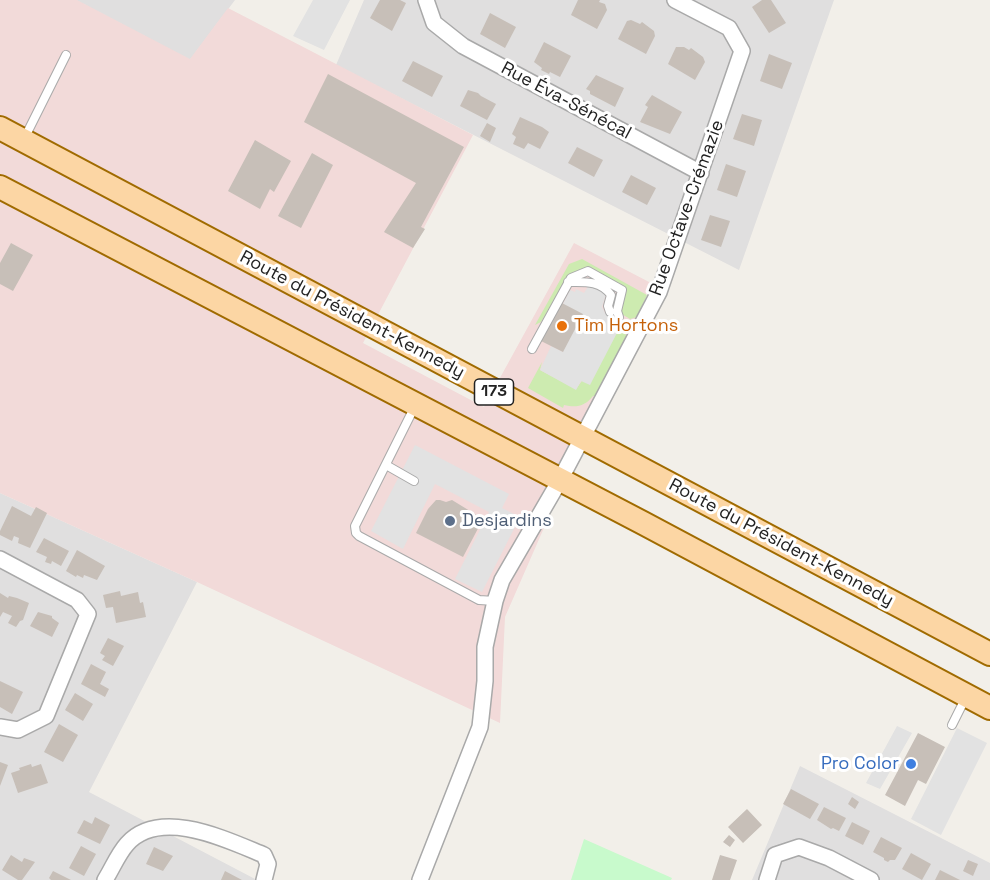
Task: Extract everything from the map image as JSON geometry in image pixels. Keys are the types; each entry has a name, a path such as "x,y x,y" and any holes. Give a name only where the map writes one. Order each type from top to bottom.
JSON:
{"main road":[{"name":"Route du Président-Kennedy","path":"0,128 990,654"},
{"path":"0,188 560,480 990,708"}],"street":[{"name":"Rue Éva-Sénécal","path":"426,0 434,23 464,46 701,173"},
{"name":"Rue Octave-Crémazie","path":"420,880 480,727 485,681 485,647 502,580 560,480 659,292 742,51 729,28 675,0"},
{"path":"0,559 77,600 87,614 46,716 18,730 0,727"},
{"path":"105,880 127,844 143,832 166,827 207,832 264,855 268,864 264,880"},
{"path":"767,880 775,855 799,847 829,858 871,880"}],"lane":[{"path":"23,140 66,56"},
{"path":"532,349 568,282 575,275 588,271 620,288 617,311 619,317"},
{"path":"568,282 588,280 608,291 611,296 608,306 610,312"},
{"path":"416,405 355,526 356,533 479,600 495,601"},
{"path":"386,465 414,481"},
{"path":"952,725 967,696"}],"shaded area":[{"path":"0,0 77,0 190,59 228,8 473,135 363,343 484,407 574,243 651,283 505,617 500,723 0,493"},
{"path":"76,0 235,0 190,60"},
{"path":"313,0 350,0 324,50 293,36"},
{"path":"364,0 834,0 739,270 336,65"},
{"path":"589,285 606,294 602,307 613,320 611,328 618,331 590,385 581,381 576,390 540,370 551,346 563,352 563,304 570,290 575,292 576,289 584,293"},
{"path":"415,445 509,494 502,508 520,517 482,592 455,579 489,512 435,484 403,549 371,531"},
{"path":"0,493 197,582 89,792 257,880 0,880"},
{"path":"897,726 912,733 880,789 866,783"},
{"path":"957,728 987,743 941,835 911,819"},
{"path":"800,766 990,863 990,880 752,880"}],"green space":[{"path":"582,259 647,295 637,317 630,319 620,313 624,294 586,268 569,274 541,322 535,325 569,264"},
{"path":"615,326 624,331 627,337 596,397 593,396 580,405 564,405 563,408 528,388 542,362 540,370 576,389 618,331 611,327"},
{"path":"584,839 672,878 671,880 571,880"}],"building":[{"path":"380,0 400,0 406,3 392,31 370,18"},
{"path":"578,0 600,0 599,2 605,4 607,10 597,29 571,15"},
{"path":"762,0 771,0 786,23 769,33 752,7"},
{"path":"490,13 516,27 505,48 480,34"},
{"path":"631,20 640,24 642,22 654,31 655,36 646,54 618,39 627,21"},
{"path":"544,42 571,56 560,77 541,70 542,68 534,62"},
{"path":"676,47 689,50 691,48 703,57 705,62 695,80 668,64"},
{"path":"769,54 792,63 782,89 760,81"},
{"path":"413,61 443,76 432,97 402,81"},
{"path":"328,74 464,147 421,227 425,229 413,248 384,232 416,183 304,122"},
{"path":"596,75 624,88 615,107 590,94 590,91 586,89"},
{"path":"468,90 496,104 487,120 460,106"},
{"path":"652,95 682,112 670,134 640,122 648,107 645,105"},
{"path":"742,114 762,120 754,146 733,139"},
{"path":"520,117 549,132 540,149 528,143 524,149 513,144 516,137 512,134"},
{"path":"487,123 496,128 490,142 480,136"},
{"path":"255,140 291,161 274,192 270,189 260,209 228,191"},
{"path":"577,147 603,160 594,177 568,163"},
{"path":"312,153 333,165 301,228 278,216"},
{"path":"726,164 746,171 737,197 717,190"},
{"path":"631,175 656,188 647,205 622,192"},
{"path":"710,215 730,221 721,247 701,240"},
{"path":"11,243 33,255 13,291 0,284 0,263"},
{"path":"560,302 583,314 563,352 539,340"},
{"path":"436,500 446,502 452,500 483,519 463,557 416,533 428,509"},
{"path":"12,506 31,516 36,507 47,513 30,548 18,543 19,538 14,536 12,541 0,535"},
{"path":"44,538 69,551 61,566 52,561 51,564 45,562 47,557 36,552"},
{"path":"77,550 105,566 97,580 84,575 83,578 77,575 76,577 66,571"},
{"path":"120,591 121,596 138,592 146,617 116,623 113,607 106,608 103,595"},
{"path":"0,593 8,598 9,596 29,603 23,620 16,627 8,623 12,616 3,612 0,617"},
{"path":"38,612 52,616 59,623 52,637 30,626"},
{"path":"108,638 124,646 113,666 102,660 105,656 100,653"},
{"path":"91,664 106,672 100,684 109,689 105,697 81,684"},
{"path":"0,681 23,692 12,714 0,707"},
{"path":"75,693 93,704 83,721 65,710"},
{"path":"59,724 78,735 63,762 44,752"},
{"path":"918,733 945,747 926,784 918,780 905,806 885,795"},
{"path":"0,762 8,765 0,786"},
{"path":"31,764 32,767 41,764 48,783 18,793 11,773"},
{"path":"791,789 819,804 810,819 783,804"},
{"path":"852,797 859,802 855,809 848,804"},
{"path":"824,807 846,818 839,831 817,820"},
{"path":"747,809 762,825 743,843 728,827"},
{"path":"95,817 110,825 100,844 77,833 84,820 92,824"},
{"path":"852,822 870,831 863,845 845,836"},
{"path":"729,835 735,840 730,847 723,842"},
{"path":"881,837 902,848 895,860 888,862 873,852"},
{"path":"81,846 96,854 84,876 69,868"},
{"path":"154,847 173,856 163,871 146,864"},
{"path":"911,853 931,864 922,880 902,869"},
{"path":"11,855 22,862 24,858 35,862 22,880 2,870"},
{"path":"720,855 737,860 730,880 712,880"},
{"path":"968,860 978,864 973,876 963,871"},
{"path":"940,870 960,880 935,880"},
{"path":"53,871 71,880 51,880 49,878"},
{"path":"225,871 242,880 221,880"}],"place":[{"name":"Tim Hortons","path":"562,326"},
{"name":"Desjardins","path":"450,521"},
{"name":"Pro Color","path":"911,764"}]}
